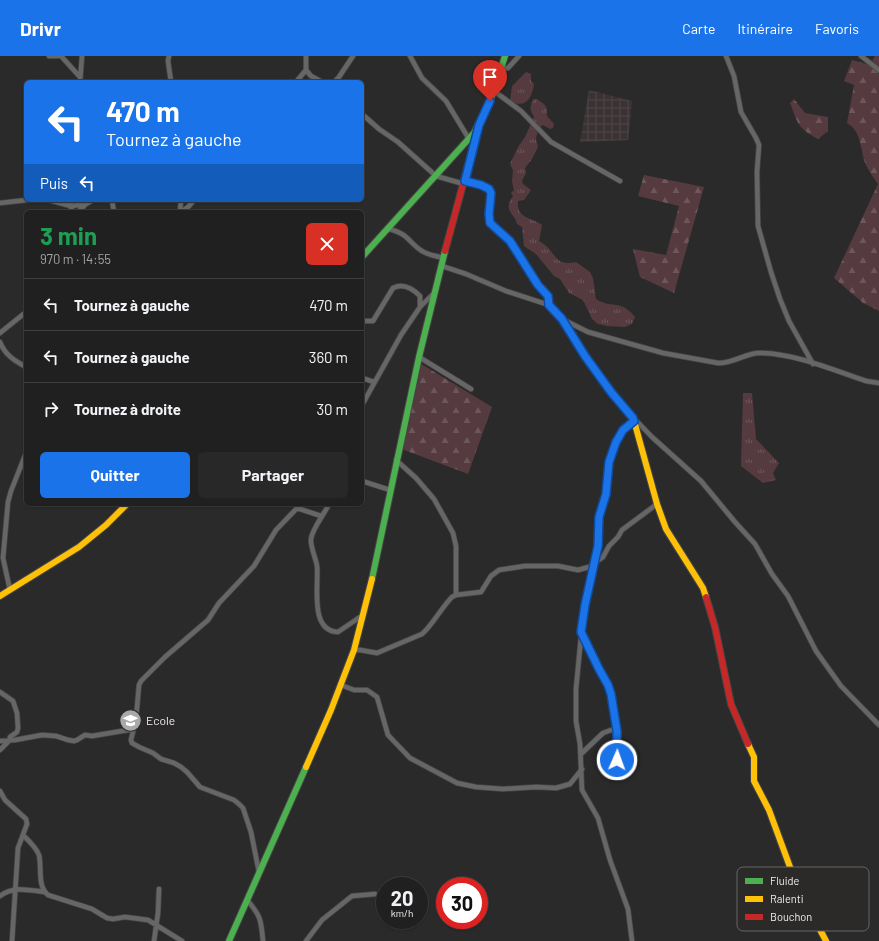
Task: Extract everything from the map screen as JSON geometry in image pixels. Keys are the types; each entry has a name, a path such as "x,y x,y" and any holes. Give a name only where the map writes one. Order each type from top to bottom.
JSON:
{"street":[{"path":"49,56 58,56"},
{"path":"61,56 80,80"},
{"path":"80,80 82,56"},
{"path":"169,56 168,61 171,80"},
{"path":"306,56 306,70 311,76 318,80"},
{"path":"335,80 353,56"},
{"path":"410,56 422,78 446,101 469,139"},
{"path":"229,941 341,685 354,650 419,358 443,258 479,125 494,91 505,56"},
{"path":"501,69 508,68 518,56"},
{"path":"726,56 734,76 741,112 759,145 757,172 758,226 780,299 789,321 813,364"},
{"path":"861,56 879,70"},
{"path":"298,80 306,70"},
{"path":"494,91 521,111 551,142 620,181"},
{"path":"364,116 379,129 398,142 436,176 464,183 481,185 489,189 491,193 489,214 490,223 510,241 538,285 548,296 549,305"},
{"path":"364,255 469,139 479,125"},
{"path":"0,203 24,200"},
{"path":"56,202 71,206 86,204"},
{"path":"70,202 72,210"},
{"path":"80,210 90,202"},
{"path":"184,210 192,202"},
{"path":"389,228 405,236 425,253 443,258"},
{"path":"442,266 466,274 506,291 549,305 562,319 585,356 633,419 701,481 734,522 755,544 772,574 788,596 816,651 841,686 879,725"},
{"path":"364,321 372,320 392,288 397,286 405,286 414,290 420,296 420,307"},
{"path":"364,401 401,335 420,307 435,292"},
{"path":"0,333 24,314"},
{"path":"562,319 595,334 663,353 718,364 724,364 757,352 780,354 866,381 879,383"},
{"path":"0,342 2,348 7,354 24,366"},
{"path":"419,358 471,389"},
{"path":"364,379 374,382"},
{"path":"633,419 657,504 666,529 704,588 715,627 731,704 754,758 754,781 769,810 790,867"},
{"path":"632,941 628,910 610,860 598,818 582,790 581,754 576,721 576,689 581,632 585,605 598,546 599,517 606,494 609,462 616,442 623,430 633,419"},
{"path":"10,590 3,558 8,502 24,458"},
{"path":"396,460 416,478 434,499 453,533 456,546 456,595"},
{"path":"364,482 390,490"},
{"path":"354,650 377,653 422,634 426,631 447,602 456,595 481,592 491,576 498,570 525,566 548,566 583,570 595,563 605,553 622,530 657,504"},
{"path":"0,596 80,547 125,506"},
{"path":"328,506 321,516 311,540 317,566 317,594 321,622 328,629 338,632 363,615"},
{"path":"259,872 251,832 243,808 234,800 200,787 187,772 174,763 166,761 132,743 131,740 134,729 139,685 141,681 165,657 208,620 219,603 254,566 276,530 297,508 321,516"},
{"path":"581,632 608,685 613,702 618,743 616,771"},
{"path":"341,685 354,690 367,690 377,696 388,735 405,754 457,783 476,787 503,789 536,787 556,788 570,784 582,769"},
{"path":"0,692 13,701 17,713 18,728 17,732 10,737 9,741 0,750"},
{"path":"0,741 9,741 42,734 74,741 85,736 134,729"},
{"path":"581,754 603,734 611,730 617,731"},
{"path":"0,791 5,800 26,819 27,824 18,848 12,941"},
{"path":"22,835 36,850 38,855 41,866 44,892"},
{"path":"0,896 6,891 15,889 44,892 57,899 92,910 107,918 113,919 126,917 148,920 182,941"},
{"path":"154,941 158,913 159,889"},
{"path":"306,941 322,920 352,896 375,894"},
{"path":"247,900 259,916 263,941"},
{"path":"821,931 826,941"}],"shaded area":[{"path":"589,90 632,101 628,140 580,142"}],"green space":[{"path":"875,56 879,56 879,311 863,303 834,278 878,184 866,165 858,136 852,127 847,123 854,85 844,81 852,60 870,65"},
{"path":"526,72 531,74 531,81 534,84 532,94 524,103 520,104 510,101 512,86"},
{"path":"534,99 537,99 544,104 547,109 547,116 554,124 553,128 550,129 543,125 538,129 536,139 538,147 532,159 525,168 526,173 522,181 523,184 531,190 524,200 518,201 518,207 522,214 526,217 542,225 539,241 549,249 558,260 568,263 576,262 590,272 593,278 596,299 604,303 621,306 635,317 632,324 625,327 598,324 592,319 583,300 569,293 560,279 554,276 536,254 524,246 522,227 517,224 510,212 509,205 513,196 511,193 514,190 512,182 513,170 510,164 534,117 531,104"},
{"path":"794,99 805,113 828,117 828,131 818,139 806,132 799,124 790,103"},
{"path":"644,175 704,187 674,293 640,277 633,249 666,255 679,206 638,196"},
{"path":"418,362 492,407 468,474 399,448"},
{"path":"743,393 752,393 756,439 779,463 773,473 776,480 763,483 741,466"}],"traffic: fast":[{"path":"364,255 474,133 492,96 505,56"},
{"path":"372,579 419,357 445,251"},
{"path":"229,941 306,767"}],"traffic: slow":[{"path":"633,417 657,504 666,529 703,588 706,597"},
{"path":"0,596 79,547 106,525 125,506"},
{"path":"306,767 331,710 354,650 372,579"},
{"path":"748,744 754,757 754,781 769,810 790,867"},
{"path":"821,931 826,941"}],"traffic: jam":[{"path":"445,251 479,125"},
{"path":"706,597 715,627 731,704 748,744"}],"place":[{"name":"Ecole","path":"130,721"}],"route":[{"path":"490,101 479,125 465,181 481,185 489,189 491,193 489,214 490,223 510,241 525,262 538,285 548,296 549,305 562,319 585,356 634,421 623,430 610,457 606,494 599,517 598,546 585,605 581,632 608,685 611,694 617,731 617,760"}]}
